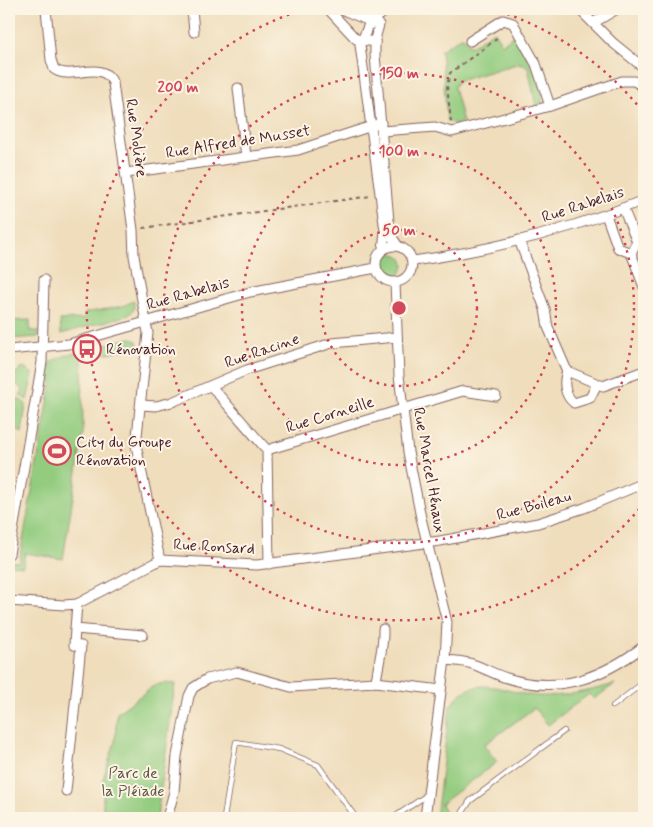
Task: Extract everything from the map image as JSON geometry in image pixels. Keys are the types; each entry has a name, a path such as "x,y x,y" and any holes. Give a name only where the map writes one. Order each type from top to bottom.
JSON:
{"street":[{"name":"Rue Molière","path":"46,9 51,60 54,69 67,73 100,71 112,80 126,173 134,256 149,339 136,445 160,560"},
{"path":"192,9 194,32"},
{"path":"328,9 349,33 360,41 375,42"},
{"path":"341,9 374,23"},
{"path":"374,23 390,233 398,246 408,251 412,261 409,276 395,283 383,279 376,268 378,256 383,250 386,236 360,41 374,23 390,9"},
{"path":"579,9 619,49 644,68"},
{"path":"593,23 616,9"},
{"path":"470,41 503,20 513,22 536,64 550,106"},
{"path":"452,132 550,106 622,81 634,81 644,87"},
{"path":"238,88 246,157"},
{"name":"Rue Alfred de Musset","path":"126,173 305,149 371,127 435,127 452,132"},
{"name":"Rue Rabelais","path":"412,261 519,240 606,214 644,200"},
{"path":"624,208 636,242 631,253 644,287"},
{"path":"606,214 618,248 631,253"},
{"path":"519,240 545,308 548,327 567,371 564,385 570,399 574,403 590,398 597,384"},
{"path":"383,250 398,246"},
{"name":"Rue Rabelais","path":"9,350 44,348 85,340 267,287 376,268"},
{"path":"9,554 44,348 44,280"},
{"name":"Rue Marcel Hénaux","path":"395,283 396,337 402,409 414,486 447,622 445,660 425,818"},
{"name":"Rue Racine","path":"141,405 156,406 172,402 247,370 332,343 396,337"},
{"path":"567,371 606,386 644,371"},
{"path":"211,386 267,450 269,564"},
{"name":"Rue Corneille","path":"267,450 463,391 496,396"},
{"name":"Rue Boileau","path":"427,543 538,523 592,505 644,483"},
{"name":"Rue Ronsard","path":"9,601 64,605 78,604 160,560 269,564 427,543"},
{"path":"66,792 81,646 74,645 78,604"},
{"path":"75,629 143,635"},
{"path":"376,682 378,661 384,643 383,629"},
{"path":"445,660 470,663 517,681 544,684 566,683 604,673 644,646"},
{"path":"167,818 174,792 177,756 187,704 193,688 218,674 237,672 290,687 376,682 441,690"}],"lane":[{"path":"613,706 644,682"},
{"path":"459,818 468,803 564,731"},
{"path":"224,818 236,742 279,749 318,765 356,818"},
{"path":"393,818 428,794"}],"path":[{"path":"452,132 447,86 450,73 498,38"},
{"path":"133,230 380,194"}],"green space":[{"path":"494,31 502,44 515,35 537,78 542,96 542,104 536,106 528,67 520,63 458,81 454,87 463,122 455,124 447,121 441,50 461,37 465,38 470,47"},
{"path":"393,254 401,257 404,265 401,273 393,276 385,273 382,265 385,257"},
{"path":"134,301 134,309 129,315 61,334 60,320 84,319 85,313 123,306"},
{"path":"30,320 30,331 38,331 38,337 9,339 9,321"},
{"path":"130,338 137,341 139,349 131,348 82,359 83,434 63,559 25,553 23,566 9,565 9,561 19,562 52,381 46,380 52,362 65,356"},
{"path":"22,367 33,374 27,400 20,395 23,390 10,379"},
{"path":"18,398 26,404 22,433 9,424 9,401 13,404"},
{"name":"Parc de la Pléïade","path":"164,683 175,684 157,818 103,818 103,779 115,742 117,713 155,685"},
{"path":"615,684 594,699 589,694 548,725 534,708 484,745 497,762 441,804 448,818 436,818 450,706 460,694 471,688 483,686 533,695 555,696"}],"place":[{"name":"Rénovation","path":"87,349"},
{"name":"City du Groupe Rénovation","path":"57,451"}]}
